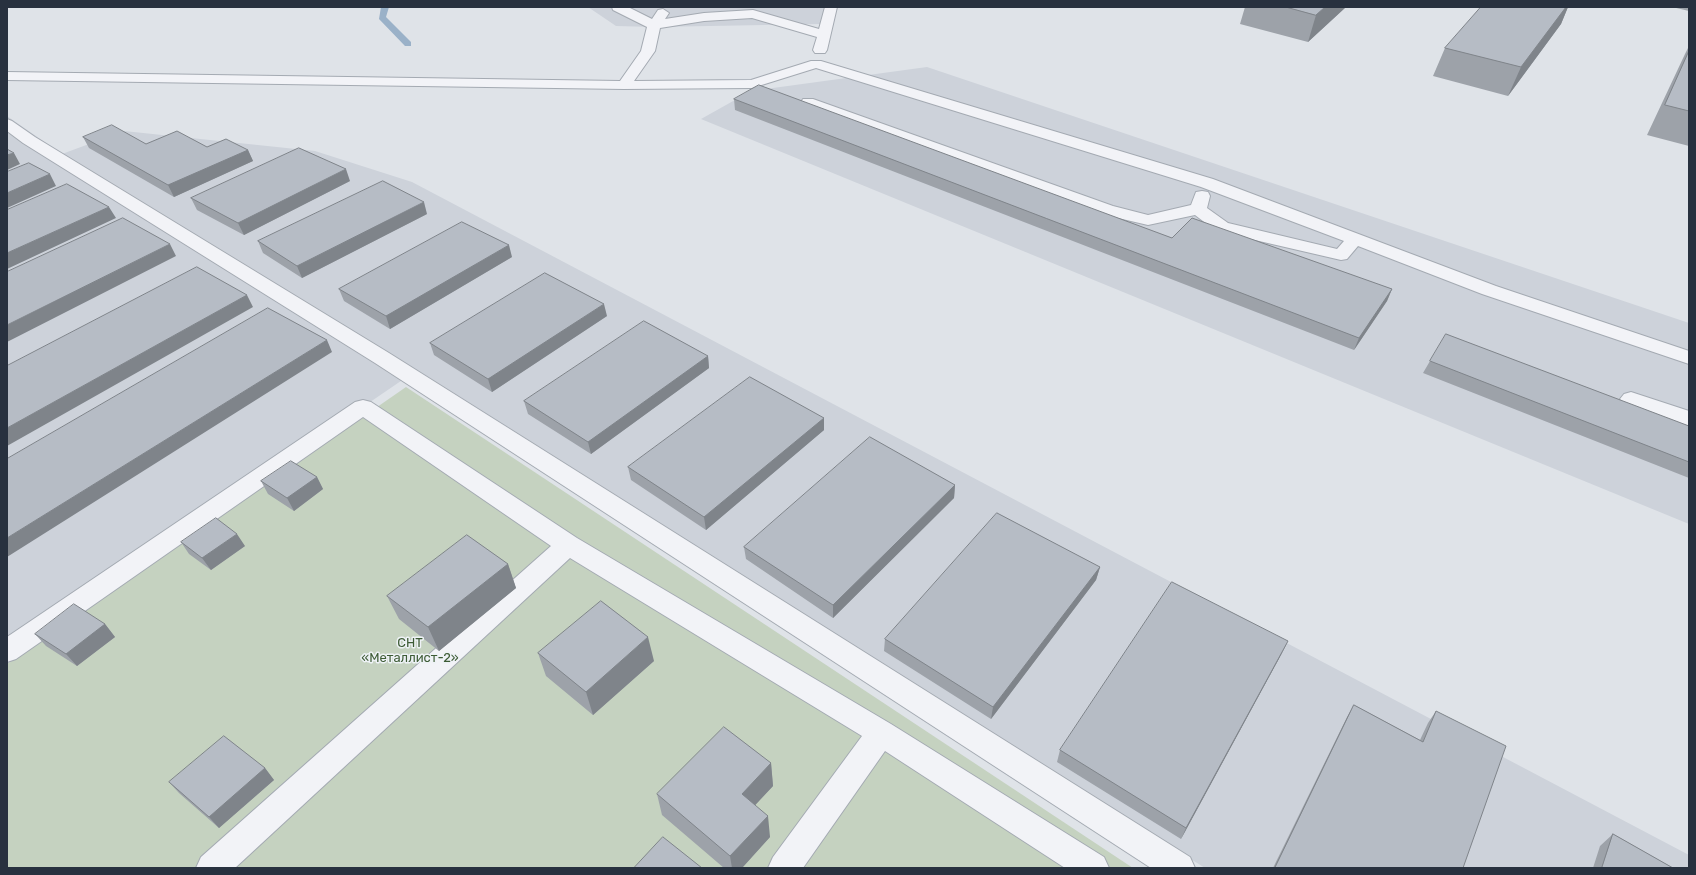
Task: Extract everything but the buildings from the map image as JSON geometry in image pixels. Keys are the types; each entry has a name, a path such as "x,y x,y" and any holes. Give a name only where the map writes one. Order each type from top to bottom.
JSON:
{"lane":[{"path":"619,7 654,24 706,12 753,14 824,35"},
{"path":"624,85 648,51 654,24 668,7"},
{"path":"816,64 830,7"},
{"path":"7,76 624,85 752,84 816,64 1206,183 1489,290 1689,358"},
{"path":"808,102 1107,210 1148,220 1198,208"},
{"path":"7,124 29,140 382,358 1178,868"},
{"path":"1198,208 1206,183"},
{"path":"1198,208 1222,227 1341,254 1355,239"},
{"path":"1631,398 1689,419"},
{"path":"7,651 363,407 568,545 881,733 1093,868"},
{"path":"212,868 568,545"},
{"path":"784,868 881,733"}],"shaded area":[{"path":"588,7 825,7 820,24 654,27 616,26"},
{"path":"927,67 1689,323 1689,524 701,119 751,91"},
{"path":"7,116 62,154 124,131 315,151 412,182 1689,855 1689,868 1205,868 417,370 7,650"}],"green space":[{"name":"СНТ «Металлист-2»","path":"406,387 1133,868 7,868 7,664"}],"waterway":[{"path":"385,7 382,17 408,44"}]}
